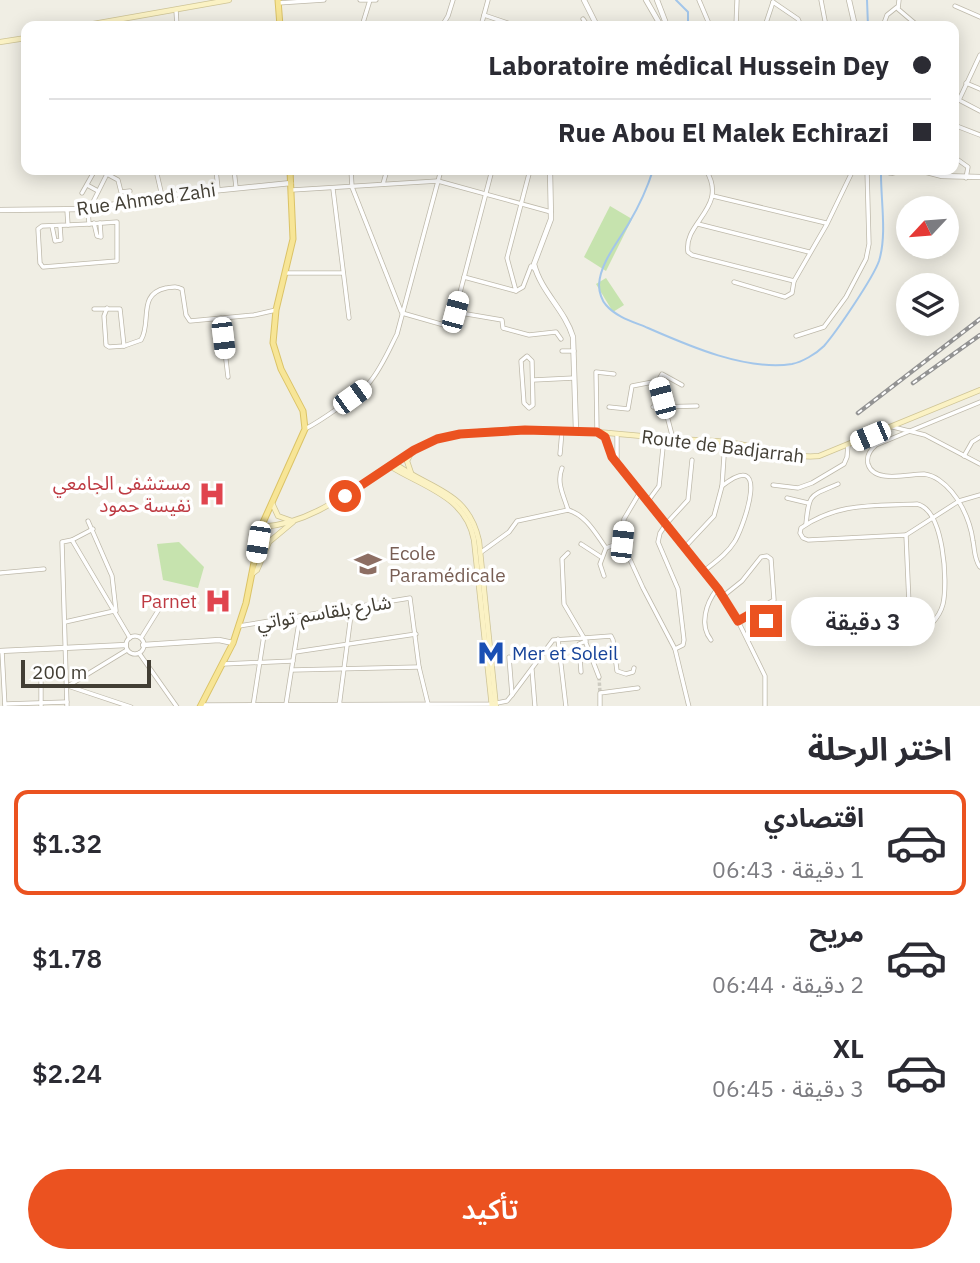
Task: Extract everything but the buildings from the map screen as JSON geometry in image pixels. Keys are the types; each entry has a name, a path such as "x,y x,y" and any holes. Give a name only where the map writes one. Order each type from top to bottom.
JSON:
{"main road":[{"path":"111,21 229,0"},
{"path":"278,1 280,21"},
{"path":"0,42 21,39"},
{"path":"201,706 233,643 252,574 261,527 305,429 303,411 276,356 273,343 283,273 293,239 290,175"},
{"name":"Route de Badjarrah","path":"293,521 345,496 414,450 437,439 460,434 562,431 617,433 725,442 810,457 825,455 980,390"},
{"path":"412,474 407,461 414,450"},
{"path":"392,465 453,502 465,514 471,527 494,705"},
{"path":"392,465 450,494 463,506 477,531 494,705"},
{"path":"384,470 400,472"},
{"path":"272,503 278,516 293,521"},
{"path":"261,527 293,521"},
{"path":"252,574 269,542 293,521"}],"street":[{"path":"278,1 324,0"},
{"path":"360,0 376,0"},
{"path":"364,21 370,0"},
{"path":"445,21 453,0"},
{"path":"482,21 488,0"},
{"path":"584,0 594,21"},
{"path":"646,0 658,21"},
{"path":"657,0 665,21"},
{"path":"699,0 708,21"},
{"path":"736,21 737,0"},
{"path":"821,0 826,21"},
{"path":"849,0 854,21"},
{"path":"885,21 887,15 897,7 899,0"},
{"path":"767,21 773,1 799,21"},
{"path":"955,6 980,17"},
{"path":"897,7 912,21"},
{"path":"176,10 177,21"},
{"path":"484,15 501,21"},
{"path":"980,55 959,100 980,111"},
{"path":"967,83 980,89"},
{"path":"959,127 980,135"},
{"path":"959,161 968,167 966,177"},
{"path":"82,193 92,175"},
{"path":"99,175 104,179"},
{"path":"89,224 89,208 106,175"},
{"path":"112,175 118,180 121,192 130,191"},
{"path":"157,175 162,196"},
{"path":"216,175 218,190"},
{"path":"235,175 236,187"},
{"path":"351,175 352,187 402,313"},
{"path":"383,184 386,175"},
{"path":"305,429 319,422 368,385 393,342 440,175"},
{"path":"402,313 451,327 491,175"},
{"path":"516,291 507,258 529,175"},
{"path":"550,175 551,212 547,235 534,264 550,299 570,326 574,351 576,431"},
{"path":"709,175 714,184 713,196 690,237 687,248 692,256 794,281"},
{"path":"734,282 785,297 792,293 794,281 827,224 851,175"},
{"path":"796,336 824,327 846,297 866,259 869,244 867,175"},
{"path":"938,175 980,177"},
{"path":"291,186 333,189 438,181 551,212"},
{"path":"87,185 98,191"},
{"name":"Rue Ahmed Zahi","path":"0,210 67,210 236,187 291,186"},
{"path":"333,189 349,318"},
{"path":"713,196 827,224"},
{"path":"67,210 68,225"},
{"path":"117,222 117,261 43,267 40,263 38,229 42,226 89,224 117,222"},
{"path":"698,224 809,252"},
{"path":"52,226 55,242 61,240 60,226"},
{"path":"464,277 516,291 523,287 531,266 535,269"},
{"path":"283,273 343,273"},
{"path":"107,308 104,316 106,345 109,347 136,343 145,335 147,303 153,294 161,289 177,286 182,289 186,316 190,321 254,315 276,310"},
{"path":"94,309 120,309 124,346"},
{"path":"455,312 502,320 503,328 529,335 556,332 561,339"},
{"path":"221,318 228,377"},
{"path":"562,351 574,351"},
{"path":"527,356 532,361 533,380 533,405 529,408 524,403 521,360 527,356"},
{"path":"614,374 596,372 597,432 605,437 612,457 718,589 738,621 765,677 765,706"},
{"path":"673,439 658,381 662,374 682,385"},
{"path":"533,380 575,378"},
{"path":"609,407 628,409 632,386 658,381"},
{"path":"980,401 873,448 868,457 872,470 884,476 930,475 943,482 959,502 970,527 975,559 980,567"},
{"path":"653,407 697,406"},
{"path":"891,427 913,431 980,464"},
{"path":"559,454 562,431"},
{"path":"617,433 618,463"},
{"path":"964,456 972,442 980,437"},
{"path":"648,501 659,486 664,438"},
{"path":"773,485 798,488 812,484 844,464 848,457 848,445"},
{"path":"684,548 711,521 722,486 724,456"},
{"path":"675,649 681,646 684,640 678,589 659,542 660,533 666,524 688,500 692,460"},
{"path":"562,468 559,476 568,510 584,520 606,548"},
{"path":"704,571 723,557 735,541 744,523 752,484 749,478 738,475 722,486"},
{"path":"806,525 810,497 838,484"},
{"path":"640,492 624,519 622,542 675,649 689,706"},
{"path":"906,535 910,627 914,634 918,634 926,630 943,605 943,554 933,518 926,508 922,505 876,506 835,510 801,528 800,533 808,540 906,535 933,518 959,502 980,495"},
{"path":"786,498 808,503"},
{"path":"480,553 509,532 517,521 568,510"},
{"path":"88,521 112,576 115,612"},
{"path":"93,529 62,542 66,648 68,687 67,704 5,705 1,651 66,648 127,647"},
{"path":"68,687 127,647 130,638 72,540"},
{"path":"604,576 601,557 606,548 622,542"},
{"path":"581,544 601,557"},
{"path":"568,553 562,559 564,604 585,639 599,677"},
{"path":"722,597 742,581 764,556 769,557 772,561 775,595 772,603 738,621"},
{"path":"0,573 44,569"},
{"path":"711,640 705,633 706,608 718,589"},
{"path":"139,653 142,642 166,598"},
{"name":"شارع بلقاسم تواتي","path":"239,626 410,598 416,634"},
{"path":"340,705 352,607"},
{"path":"761,608 766,621"},
{"path":"65,622 115,612"},
{"path":"286,706 300,616"},
{"path":"253,706 266,622"},
{"path":"295,652 416,634 419,667 428,704"},
{"path":"130,638 136,636 142,642 219,640 233,643"},
{"path":"201,706 494,705 507,701 550,642 558,639 611,636 617,671 630,673 634,668"},
{"path":"558,639 566,706"},
{"path":"581,671 579,644 585,639"},
{"path":"127,647 133,654 139,653"},
{"path":"139,653 177,706"},
{"path":"509,657 512,695"},
{"path":"223,664 293,661"},
{"path":"292,670 419,667"},
{"path":"532,670 535,706"},
{"path":"41,676 41,705"},
{"path":"68,687 131,706"},
{"path":"600,706 600,693 638,688"}],"green space":[{"path":"610,206 632,219 606,271 584,257"},
{"path":"606,278 624,305 613,312 596,284"},
{"path":"179,542 204,567 198,588 163,580 157,544"}],"waterway":[{"path":"676,0 688,12 688,21"},
{"path":"867,0 868,21"},
{"path":"651,175 636,210 603,269 599,285 603,301 625,319 699,349 737,360 774,365 796,363 821,349 846,317 870,279 879,261 883,240 881,175"}],"tunnel":[{"path":"599,677 600,693"}],"railway":[{"path":"858,413 980,319"},
{"path":"913,383 980,335"}],"place":[{"name":"مستشفى الجامعي نفيسة حمود","path":"212,494"},
{"name":"Ecole Paramédicale","path":"368,564"},
{"name":"Parnet","path":"218,601"},
{"name":"Mer et Soleil","path":"491,653"}],"route":[{"path":"345,496 414,450 437,439 460,434 525,430 597,432 605,437 612,457 718,589 738,621 761,608 766,621"}]}
